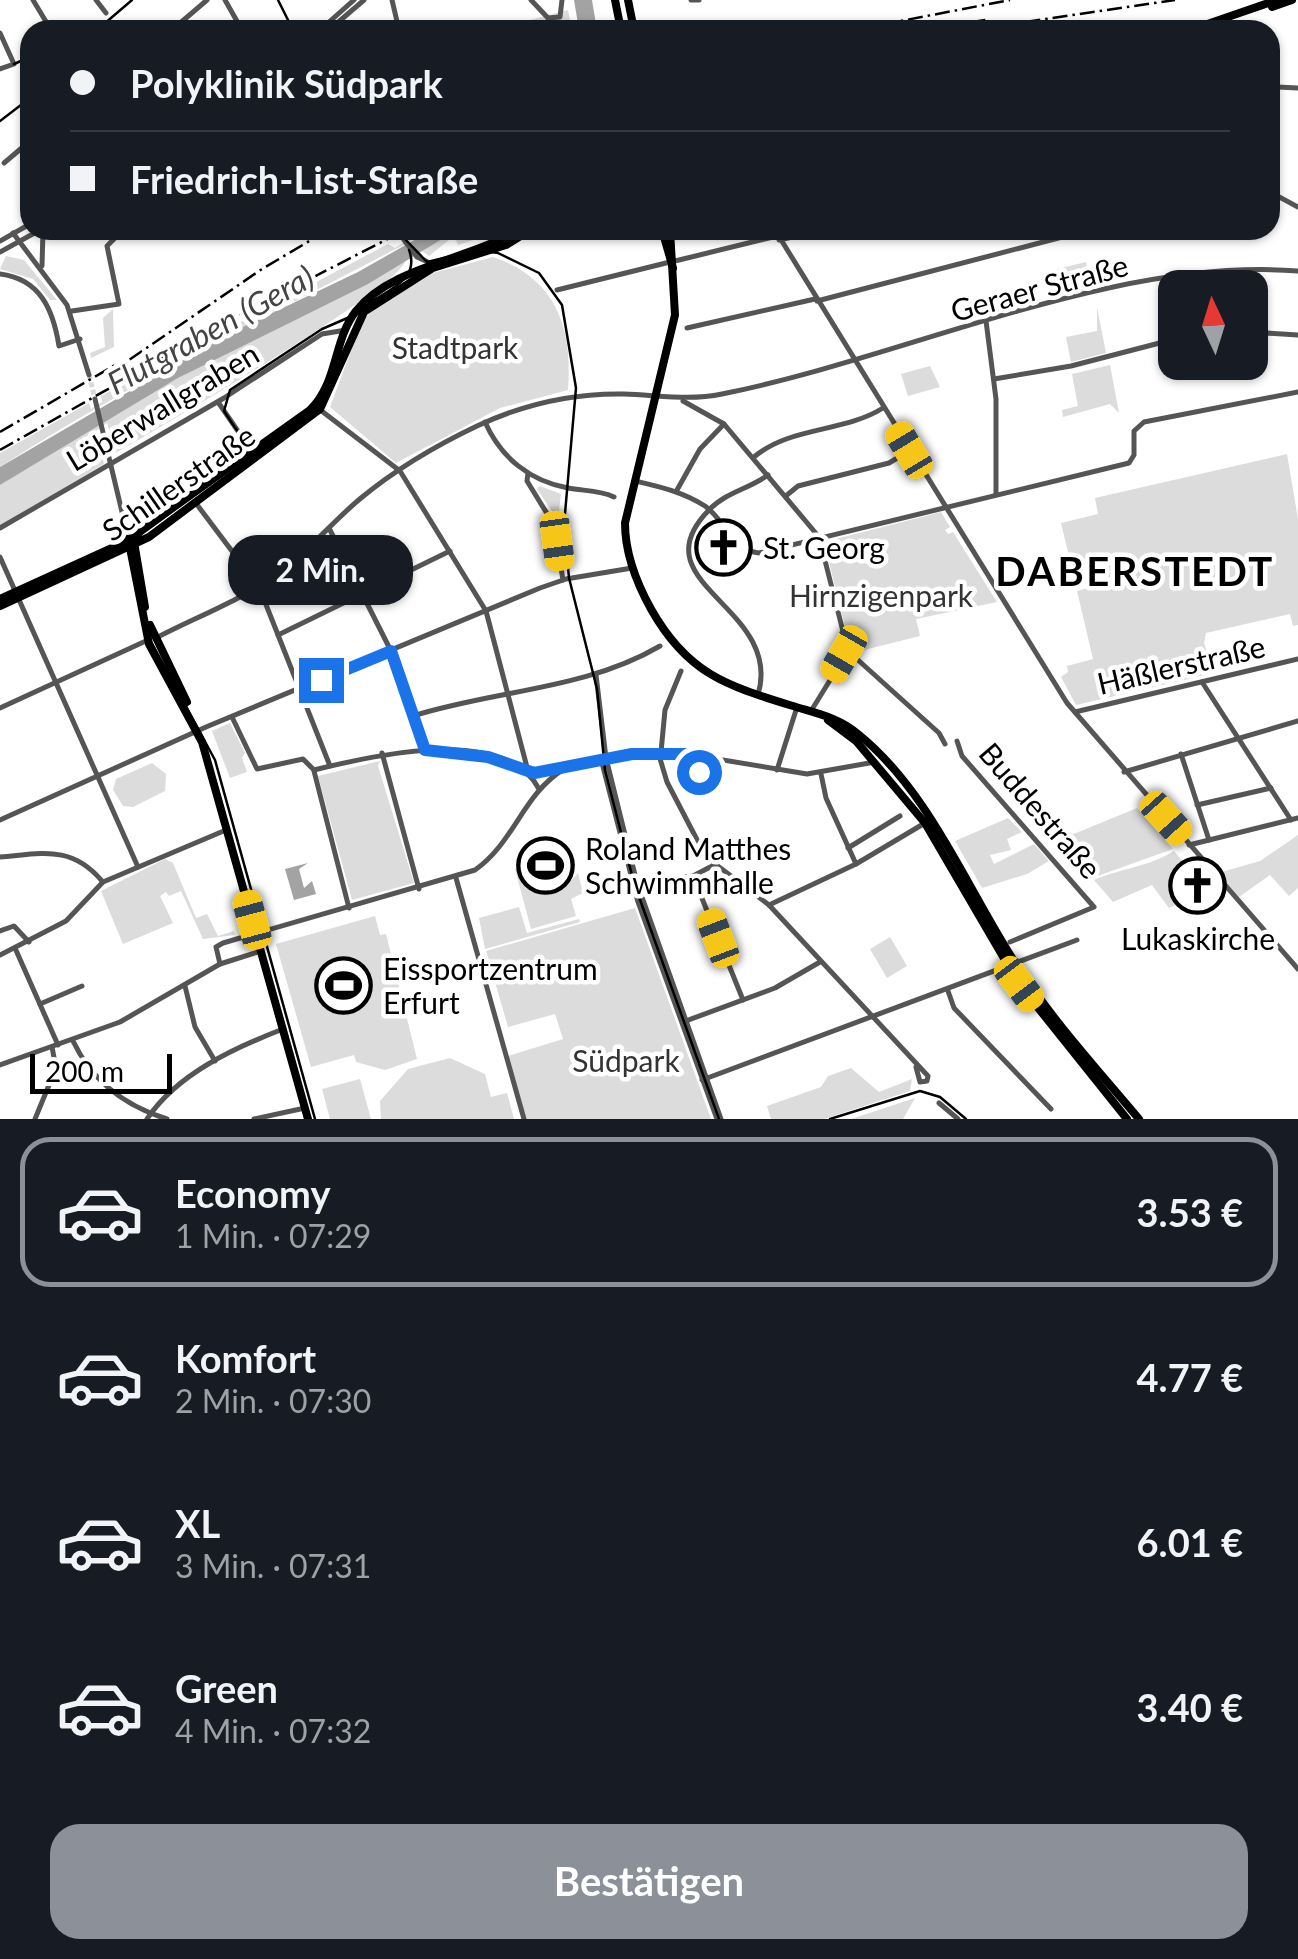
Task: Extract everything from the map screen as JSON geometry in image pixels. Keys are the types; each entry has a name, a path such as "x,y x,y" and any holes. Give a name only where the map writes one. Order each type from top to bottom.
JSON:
{"main road":[{"path":"1219,20 1277,0"},
{"path":"1235,20 1292,0"},
{"path":"422,271 430,263 500,240"},
{"path":"422,271 501,240"},
{"path":"665,240 672,264"},
{"path":"671,240 675,314 632,481 625,523 632,568 657,620 685,658 708,675 811,711 848,733 878,761 945,840 1012,966"},
{"path":"430,263 444,264"},
{"name":"Schillerstraße","path":"317,407 360,307 422,271"},
{"name":"Schillerstraße","path":"131,542 329,396 358,318 422,271"},
{"path":"402,286 410,275"},
{"name":"Schillerstraße","path":"0,602 131,542 195,502 254,454"},
{"path":"131,542 150,640 200,731 308,1119"},
{"path":"878,761 925,823 1012,966 1127,1119"},
{"path":"1088,1064 1139,1119"}],"street":[{"path":"96,0 106,13"},
{"path":"185,20 206,0"},
{"path":"331,20 354,0"},
{"path":"341,20 364,0"},
{"path":"532,0 548,18 560,17 562,0"},
{"path":"691,0 699,0"},
{"path":"0,33 14,64 0,69"},
{"path":"4,163 20,149"},
{"path":"0,241 20,229"},
{"path":"13,233 42,268 70,312 89,374"},
{"path":"0,252 24,240"},
{"path":"42,240 42,268"},
{"path":"70,312 119,304 110,240"},
{"path":"404,240 415,258 430,263"},
{"path":"515,251 517,240"},
{"path":"557,290 672,264 754,240"},
{"path":"782,240 1075,712 1298,969"},
{"path":"687,328 816,300 1052,240"},
{"path":"410,275 415,258"},
{"name":"Geraer Straße","path":"680,399 720,395 854,361 986,321 1202,270 1298,271"},
{"path":"0,274 36,288 53,315 58,346 80,340"},
{"path":"986,321 994,379 996,494"},
{"name":"Löberwallgraben","path":"0,528 218,402 322,334 337,328 347,330"},
{"path":"1268,334 1298,336"},
{"path":"994,379 1071,366 1158,343"},
{"path":"632,481 676,491 709,509 740,546 753,553 1128,463 1134,455 1134,431 1143,422 1298,392"},
{"path":"0,708 258,586 366,494 485,422 534,405 578,396 655,396 680,399 724,424 754,457 819,537 848,650 939,733 945,744"},
{"path":"96,402 131,542"},
{"path":"218,402 254,454"},
{"path":"317,407 400,472 486,610 529,772 539,788"},
{"path":"754,457 774,442 868,417 883,408"},
{"path":"485,422 500,450 528,473 559,486 614,497"},
{"path":"676,491 700,449 724,424"},
{"path":"786,496 798,486 890,463 909,450"},
{"path":"528,473 527,481 547,510 556,532 563,580"},
{"path":"758,695 759,668 746,628 734,612 696,579 690,567 692,536 709,509 768,475"},
{"path":"195,502 258,586 330,766"},
{"path":"329,528 391,651 425,750"},
{"path":"278,635 450,551"},
{"path":"0,557 138,867"},
{"path":"0,820 486,610 563,580 632,568"},
{"path":"413,716 596,675 660,646"},
{"path":"811,711 848,650"},
{"name":"Häßlerstraße","path":"1075,712 1298,659"},
{"path":"681,672 665,710 660,752 667,782 699,846 714,865 769,904 916,1067"},
{"path":"596,675 603,759 634,883 719,1119"},
{"path":"1190,845 1295,819 1202,682"},
{"path":"777,770 796,707"},
{"path":"232,717 253,766 262,770 303,759 314,770 350,908"},
{"path":"1124,772 1240,735 1298,722"},
{"name":"Buddestraße","path":"956,741 962,756 1094,906 1010,942"},
{"path":"314,770 382,754 425,750 488,757 529,772 564,770 603,759 660,752 701,754 777,770 821,774 878,761"},
{"path":"382,754 418,889"},
{"path":"699,772 701,754"},
{"path":"1181,754 1209,840"},
{"path":"220,964 216,948 456,878 497,852 539,788 564,770"},
{"path":"821,774 856,864"},
{"path":"1198,805 1271,788"},
{"path":"848,848 900,816"},
{"path":"769,904 856,864 925,823"},
{"path":"0,954 66,921 103,882 228,830"},
{"path":"0,857 37,850 56,852 93,871 103,882"},
{"path":"634,883 693,876 714,865"},
{"path":"693,876 743,1000"},
{"path":"456,878 524,1119"},
{"path":"0,930 14,926 29,942"},
{"path":"704,1080 1077,940"},
{"path":"15,948 55,1046 56,1068 35,1119"},
{"path":"0,1065 148,1008 220,964 261,950"},
{"path":"682,1022 743,1000 820,962"},
{"path":"40,1004 82,986"},
{"path":"185,986 195,1026 214,1060"},
{"path":"948,990 954,1008 1052,1109"},
{"path":"149,1116 180,1084 214,1060 283,1030"},
{"path":"73,1040 90,1071 114,1093 149,1116 168,1119"},
{"path":"939,1102 958,1119"},
{"path":"254,1119 305,1108"}],"green space":[{"path":"568,10 570,20 530,20"},
{"path":"413,240 159,373 0,467 0,453 89,403 91,409 102,402 101,396 388,244 395,248"},
{"path":"440,240 449,240 429,256 422,251"},
{"path":"6,256 24,260 57,300 50,300 33,279 0,269"},
{"name":"Stadtpark","path":"493,257 532,278 556,307 567,345 568,390 500,408 396,463 330,407 362,321 433,273"},
{"path":"405,261 393,276 323,327 116,453 107,423 96,431 104,464 0,526 0,485 178,378"},
{"path":"1086,262 1092,289 1063,295 1057,269"},
{"path":"1097,307 1106,353 1071,362 1066,337 1097,331"},
{"path":"113,309 114,347 91,358 90,353 105,347 103,318"},
{"path":"1110,365 1119,413 1110,404 1063,417 1062,410 1078,406 1072,374"},
{"path":"930,366 940,387 908,396 901,374"},
{"path":"1287,454 1298,519 1298,625 1293,626 1290,614 1206,633 1204,643 1214,673 1076,705 1061,677 1068,672 1067,666 1093,659 1077,591 1110,582 1106,569 1074,576 1061,523 1098,514 1095,498"},
{"path":"540,486 561,494 558,520 537,489"},
{"name":"Hirnzigenpark","path":"941,512 950,527 945,530 948,534 953,532 997,602 916,619 920,636 856,652 849,643 824,542"},
{"path":"230,723 245,753 242,758 247,772 230,778 212,731"},
{"path":"380,761 378,766 414,883 352,900 318,776"},
{"path":"152,763 166,774 165,791 133,807 123,806 113,790 116,779"},
{"path":"1137,808 1173,849 1092,878 1059,840"},
{"path":"1008,818 1022,832 1007,839 1011,850 990,855 994,864 1034,844 1049,861 1027,874 982,888 955,841"},
{"path":"1298,835 1298,888 1289,896 1270,875 1239,897 1218,873 1260,861"},
{"path":"1174,851 1189,869 1199,864 1218,887 1169,908 1152,885 1113,902 1094,880 1155,861"},
{"path":"165,859 173,863 196,918 207,914 218,936 234,931 235,935 203,939 181,891 169,896 166,892 160,896 173,923 123,944 101,891"},
{"path":"515,869 525,871 531,891 572,880 578,873 583,893 571,899 576,916 531,929"},
{"path":"519,907 527,933 579,919 580,922 485,949 479,918"},
{"name":"Südpark","path":"635,908 711,1119 525,1119 508,1056 563,1039 555,1014 508,1027 486,951"},
{"name":"Eissportzentrum Erfurt","path":"375,916 380,935 386,934 417,1059 385,1070 356,1062 354,1055 311,1067 276,944"},
{"path":"890,937 907,966 887,978 870,949"},
{"path":"450,1058 485,1074 491,1097 507,1093 514,1119 381,1119 380,1101 408,1069"},
{"path":"851,1068 879,1092 912,1079 910,1091 824,1119 771,1119 767,1106 821,1087 828,1076"},
{"path":"360,1079 371,1119 330,1119 322,1089"},
{"path":"915,1098 903,1119 851,1119"}],"shaded area":[{"path":"574,0 592,0 595,20 577,20"},
{"path":"414,240 441,240 368,284 178,378 0,485 0,467 224,336 358,272"},
{"path":"308,863 299,869 304,888 312,881 316,894 294,900 285,869"}],"tunnel":[{"path":"89,375 95,399"}],"tram line":[{"path":"109,20 132,0"},
{"path":"278,0 288,20"},
{"path":"14,64 20,61"},
{"path":"0,121 20,106"},
{"path":"406,240 427,262 477,250 498,253 539,273 562,305 576,388 564,525 569,578 597,689 605,770 634,883 719,1119"},
{"path":"0,601 132,541 314,408 333,376 355,316 409,273 409,250"},
{"path":"267,442 252,443 237,430 224,411 230,390 322,329 359,313"},
{"path":"141,534 132,556 150,640 215,760 315,1119"},
{"path":"830,1119 920,1091 940,1097 966,1119"}],"railway":[{"path":"906,20 1010,0"},
{"path":"1039,20 1175,0"},
{"path":"107,375 311,240"},
{"path":"0,450 234,318 386,240"},
{"path":"0,432 115,365"}],"place":[{"name":"St. Georg","path":"724,547"},
{"name":"Roland Matthes Schwimmhalle","path":"546,865"},
{"name":"Lukaskirche","path":"1198,885"},
{"name":"Eissportzentrum Erfurt","path":"344,985"}],"district":[{"name":"DABERSTEDT","path":"1135,571"}],"route":[{"path":"321,680 391,651 425,750 488,757 516,764 530,773 564,770 593,760 632,754 685,752 701,754 699,772"}],"water label":[{"name":"Flutgraben (Gera)","path":"210,329"}]}
